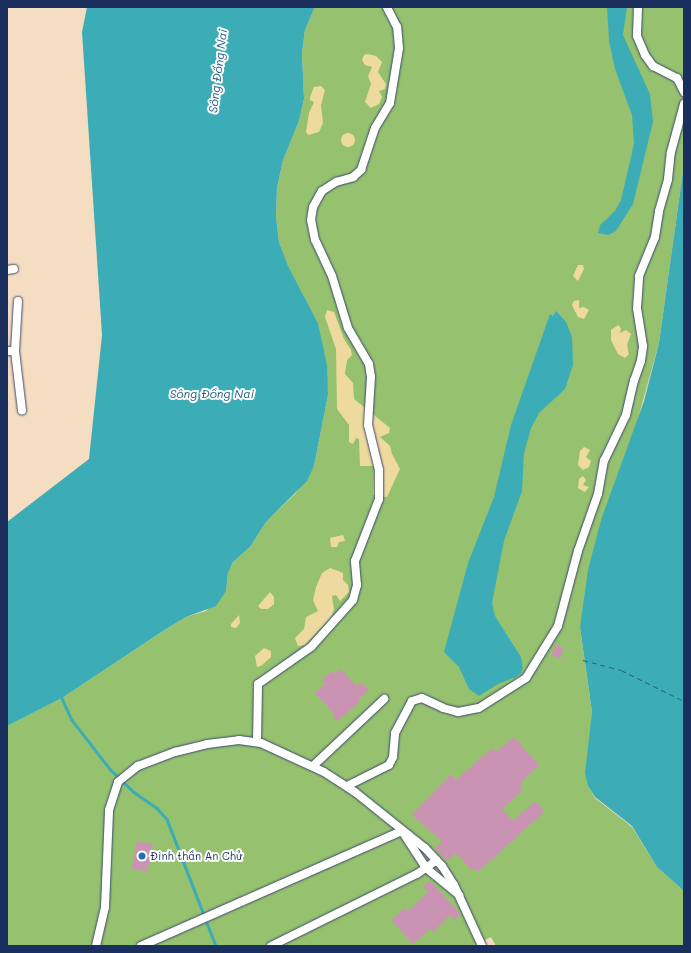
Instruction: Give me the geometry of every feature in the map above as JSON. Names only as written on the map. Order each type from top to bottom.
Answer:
[{"type":"street","points":[[257,742],[258,684],[311,647],[353,600],[357,585],[355,561],[379,499],[379,470],[368,425],[371,377],[369,364],[348,328],[332,276],[315,240],[311,220],[313,207],[322,192],[336,182],[353,177],[361,170],[375,128],[390,103],[399,48],[397,27],[388,7]]},
{"type":"street","points":[[638,7],[637,36],[645,56],[653,66],[677,78],[684,92]]},
{"type":"street","points":[[347,786],[389,765],[398,726],[414,700],[426,699],[443,708],[458,712],[479,708],[526,678],[558,626],[578,551],[598,494],[605,457],[626,415],[641,361],[643,346],[638,308],[639,276],[655,237],[659,211],[668,179],[671,152],[684,104]]},
{"type":"street","points":[[18,301],[11,351],[22,411]]},
{"type":"street","points":[[313,766],[384,699]]},
{"type":"street","points":[[96,946],[105,907],[108,818],[118,782],[125,775],[146,763],[191,747],[232,740],[257,742],[313,766],[347,786],[402,831],[437,860],[459,896],[482,946]]},
{"type":"street","points":[[402,831],[426,868],[459,896]]},
{"type":"street","points":[[141,946],[402,831]]},
{"type":"street","points":[[271,946],[426,868],[437,860]]},
{"type":"green space","points":[[315,7],[684,7],[684,164],[659,343],[580,627],[592,712],[588,786],[595,798],[632,827],[657,867],[684,891],[684,946],[496,946],[491,937],[473,946],[7,946],[7,726],[62,698],[186,617],[206,611],[226,591],[228,573],[233,562],[250,547],[266,522],[296,493],[314,466],[328,395],[318,323],[288,267],[279,242],[276,216],[277,188],[283,160],[299,121],[304,99],[302,53],[305,30]]},
{"type":"sand","points":[[368,54],[376,56],[382,62],[378,72],[386,84],[385,89],[379,91],[382,97],[379,104],[371,108],[365,102],[371,84],[368,76],[372,67],[365,65],[362,60],[364,55]]},
{"type":"sand","points":[[321,86],[325,90],[321,105],[323,123],[319,132],[308,135],[306,132],[309,113],[314,102],[310,100],[310,97],[314,87]]},
{"type":"sand","points":[[348,133],[353,135],[355,140],[353,145],[348,147],[343,145],[341,140],[343,135]]},
{"type":"sand","points":[[578,265],[583,265],[584,269],[578,281],[573,276]]},
{"type":"sand","points":[[579,300],[579,308],[584,307],[589,310],[584,319],[578,317],[572,305],[574,301]]},
{"type":"sand","points":[[327,310],[334,312],[344,339],[351,350],[352,355],[347,360],[345,374],[353,383],[354,399],[390,428],[389,433],[380,437],[390,446],[392,454],[400,469],[387,497],[373,495],[374,466],[360,466],[359,439],[356,438],[353,444],[349,442],[349,425],[337,409],[336,349],[325,317]]},
{"type":"sand","points":[[618,325],[621,328],[620,333],[626,330],[631,334],[627,345],[629,354],[625,358],[618,354],[611,340],[611,330]]},
{"type":"sand","points":[[584,447],[590,450],[586,457],[591,461],[589,467],[583,470],[578,465],[580,451]]},
{"type":"sand","points":[[583,476],[586,480],[583,485],[589,487],[585,492],[578,488],[579,479]]},
{"type":"sand","points":[[343,535],[345,541],[339,542],[337,547],[331,547],[330,538]]},
{"type":"sand","points":[[330,568],[343,573],[343,580],[348,585],[349,592],[340,601],[336,595],[332,596],[334,610],[331,617],[305,645],[298,646],[295,638],[304,629],[306,617],[318,611],[313,600],[316,587],[322,573]]},
{"type":"sand","points":[[270,592],[274,597],[274,604],[268,609],[261,609],[258,606]]},
{"type":"sand","points":[[239,615],[240,623],[236,628],[231,627],[231,624]]},
{"type":"sand","points":[[264,648],[271,651],[271,657],[261,666],[257,667],[255,656]]},
{"type":"water","name":"Sông Đồng Nai","points":[[87,7],[315,7],[305,30],[302,53],[304,99],[299,121],[283,160],[277,188],[276,216],[279,242],[288,266],[318,323],[327,365],[328,395],[314,466],[307,481],[266,522],[250,547],[233,562],[228,573],[226,591],[216,606],[186,617],[62,698],[7,726],[7,522],[89,459],[102,335],[82,32]]},
{"type":"water","points":[[607,7],[627,7],[623,35],[650,94],[653,122],[633,204],[616,231],[608,235],[598,233],[600,225],[615,211],[621,200],[634,144],[632,115],[615,69],[609,41]]},
{"type":"water","points":[[684,164],[684,891],[657,867],[632,826],[595,797],[588,786],[585,773],[592,712],[580,627],[588,570],[601,520],[644,401],[659,343]]},
{"type":"water","points":[[556,311],[566,322],[572,337],[573,365],[565,389],[539,413],[531,428],[524,453],[522,491],[504,541],[492,603],[495,616],[521,657],[523,667],[521,673],[516,677],[498,684],[479,696],[469,689],[459,667],[444,652],[468,563],[494,497],[511,425],[550,314],[553,316]]},
{"type":"building","points":[[555,645],[564,648],[560,658],[552,655]]},
{"type":"building","points":[[341,669],[357,686],[361,682],[369,690],[358,700],[360,702],[337,721],[332,715],[334,713],[315,693],[325,684],[322,680],[332,671],[335,674]]},
{"type":"building","points":[[514,737],[539,765],[522,781],[520,785],[523,788],[520,793],[502,809],[513,821],[535,801],[545,811],[478,872],[475,868],[472,871],[456,853],[447,861],[435,848],[442,841],[412,815],[451,774],[456,780],[492,748],[496,752]]},
{"type":"building","name":"Đình thần An Chử","points":[[137,841],[153,844],[147,872],[132,868]]},
{"type":"building","points":[[430,881],[461,914],[454,920],[450,915],[433,932],[430,929],[413,944],[391,920],[405,908],[408,911],[428,892],[423,887]]},
{"type":"waterway","points":[[62,698],[72,720],[110,769],[134,792],[157,808],[167,819],[216,946]]},
{"type":"ferry route","points":[[583,660],[621,670],[684,701]]},
{"type":"place","name":"Đình thần An Chử","points":[[142,856]]}]
